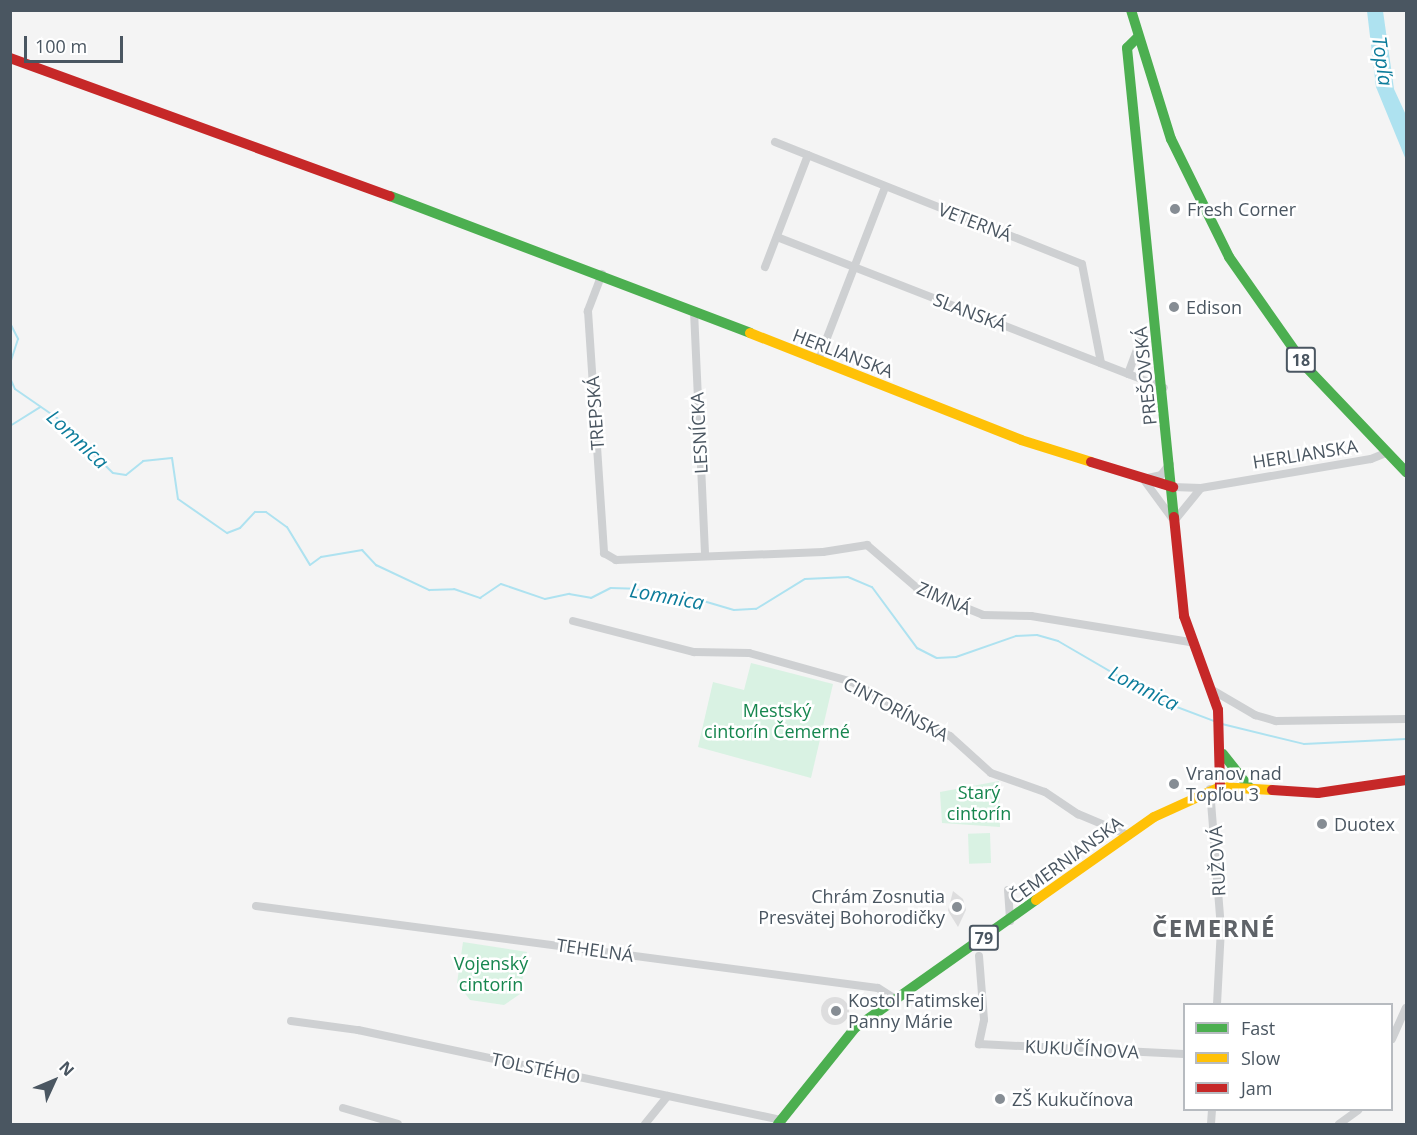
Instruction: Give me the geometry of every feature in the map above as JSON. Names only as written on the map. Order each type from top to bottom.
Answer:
[{"type":"main road","name":"18","points":[[1131,10],[1137,38],[1175,147],[1229,257],[1306,368],[1386,453]]},
{"type":"main road","name":"PREŠOVSKÁ","points":[[1137,38],[1127,48],[1164,388],[1175,523],[1190,642],[1214,691],[1222,734],[1223,754],[1215,788]]},
{"type":"main road","name":"HERLIANSKA","points":[[10,58],[529,246],[1021,440],[1173,487]]},
{"type":"main road","name":"HERLIANSKA","points":[[1386,453],[1407,472]]},
{"type":"main road","points":[[1223,754],[1248,787]]},
{"type":"main road","name":"ČEMERNIANSKA","points":[[779,1122],[844,1038],[894,998],[1010,921],[1128,835],[1215,788],[1248,787],[1318,793],[1407,780]]},
{"type":"street","name":"VETERNÁ","points":[[775,142],[1082,264],[1101,363]]},
{"type":"street","points":[[765,267],[808,155]]},
{"type":"street","points":[[818,361],[852,266],[885,187]]},
{"type":"street","name":"SLANSKÁ","points":[[777,237],[1164,388]]},
{"type":"street","name":"TREPSKÁ","points":[[602,274],[588,311],[604,554]]},
{"type":"street","name":"LESNÍCKA","points":[[694,311],[705,554]]},
{"type":"street","points":[[1128,374],[1142,336]]},
{"type":"street","name":"HERLIANSKA","points":[[1173,487],[1201,488],[1371,459],[1386,453]]},
{"type":"street","points":[[1143,477],[1161,474],[1171,463]]},
{"type":"street","points":[[1143,477],[1158,493],[1175,523],[1201,488]]},
{"type":"street","name":"ZIMNÁ","points":[[604,554],[616,560],[705,554],[823,552],[867,545],[917,588],[982,615],[1031,616],[1190,642]]},
{"type":"street","name":"CINTORÍNSKA","points":[[573,621],[694,652],[749,653],[852,682],[950,736],[991,773],[1045,792],[1078,814],[1128,835]]},
{"type":"street","points":[[1214,691],[1255,715],[1276,721],[1407,719]]},
{"type":"street","name":"RUŽOVÁ","points":[[1215,788],[1221,928],[1217,1003]]},
{"type":"street","points":[[1008,890],[1010,921]]},
{"type":"street","name":"TEHELNÁ","points":[[256,906],[878,988],[894,998]]},
{"type":"street","name":"KUKUČÍNOVA","points":[[979,956],[984,1020],[979,1044],[1183,1054]]},
{"type":"street","points":[[1393,1038],[1407,1008]]},
{"type":"street","name":"TOLSTÉHO","points":[[291,1021],[668,1096],[779,1122]]},
{"type":"street","points":[[645,1125],[668,1096]]},
{"type":"street","points":[[343,1108],[398,1125]]},
{"type":"street","points":[[1339,1125],[1357,1111]]},
{"type":"green space","name":"Mestský cintorín Čemerné","points":[[751,663],[833,684],[811,778],[698,747],[713,682],[744,690]]},
{"type":"green space","name":"Starý cintorín","points":[[999,781],[1000,827],[942,823],[940,792]]},
{"type":"green space","points":[[990,833],[991,863],[969,864],[968,834]]},
{"type":"green space","name":"Vojenský cintorín","points":[[463,942],[527,952],[520,994],[504,1005],[470,1000],[457,983]]},
{"type":"water","name":"Topľa","points":[[1367,11],[1383,11],[1394,89],[1406,115],[1406,160],[1376,87]]},
{"type":"building","name":"Chrám Zosnutia Presvätej Bohorodičky","points":[[953,891],[963,899],[966,910],[958,927],[948,911]]},
{"type":"building","name":"Kostol Fatimskej Panny Márie","points":[[835,997],[845,1001],[849,1011],[845,1021],[835,1025],[825,1021],[821,1011],[825,1001]]},
{"type":"waterway","name":"Lomnica","points":[[10,323],[18,339],[10,364]]},
{"type":"waterway","name":"Lomnica","points":[[10,378],[15,389],[57,418],[113,473],[126,475],[143,461],[172,458],[178,499],[227,533],[240,528],[255,512],[266,512],[287,527],[310,565],[321,557],[362,550],[376,565],[429,590],[454,589],[480,598],[501,584],[545,599],[569,594],[591,598],[611,588],[636,589],[657,598],[683,595],[734,610],[756,609],[805,579],[848,577],[872,587],[917,648],[937,658],[956,657],[1016,636],[1037,635],[1058,641],[1161,701],[1214,721]]},
{"type":"waterway","points":[[10,426],[41,407]]},
{"type":"waterway","name":"Lomnica","points":[[1222,724],[1304,744],[1406,739]]},
{"type":"traffic: fast","points":[[1131,10],[1171,139],[1229,257],[1307,368],[1406,472]]},
{"type":"traffic: fast","points":[[1137,38],[1127,48],[1174,517]]},
{"type":"traffic: fast","points":[[390,196],[750,333]]},
{"type":"traffic: fast","points":[[1223,754],[1249,787]]},
{"type":"traffic: fast","points":[[778,1124],[855,1028],[1036,900]]},
{"type":"traffic: slow","points":[[750,333],[1021,440],[1091,462]]},
{"type":"traffic: slow","points":[[1036,900],[1154,817],[1220,787],[1272,790]]},
{"type":"traffic: jam","points":[[10,58],[390,196]]},
{"type":"traffic: jam","points":[[1091,462],[1173,487]]},
{"type":"traffic: jam","points":[[1174,517],[1184,616],[1218,710],[1220,787]]},
{"type":"traffic: jam","points":[[1272,790],[1318,793],[1406,780]]},
{"type":"place","name":"Fresh Corner","points":[[1175,209]]},
{"type":"place","name":"Edison","points":[[1174,307]]},
{"type":"place","name":"Vranov nad Topľou 3","points":[[1174,784]]},
{"type":"place","name":"Duotex","points":[[1322,824]]},
{"type":"place","name":"Chrám Zosnutia Presvätej Bohorodičky","points":[[957,907]]},
{"type":"place","name":"Kostol Fatimskej Panny Márie","points":[[836,1011]]},
{"type":"place","name":"ZŠ Kukučínova","points":[[1000,1099]]},
{"type":"district","name":"ČEMERNÉ","points":[[1214,928]]}]
